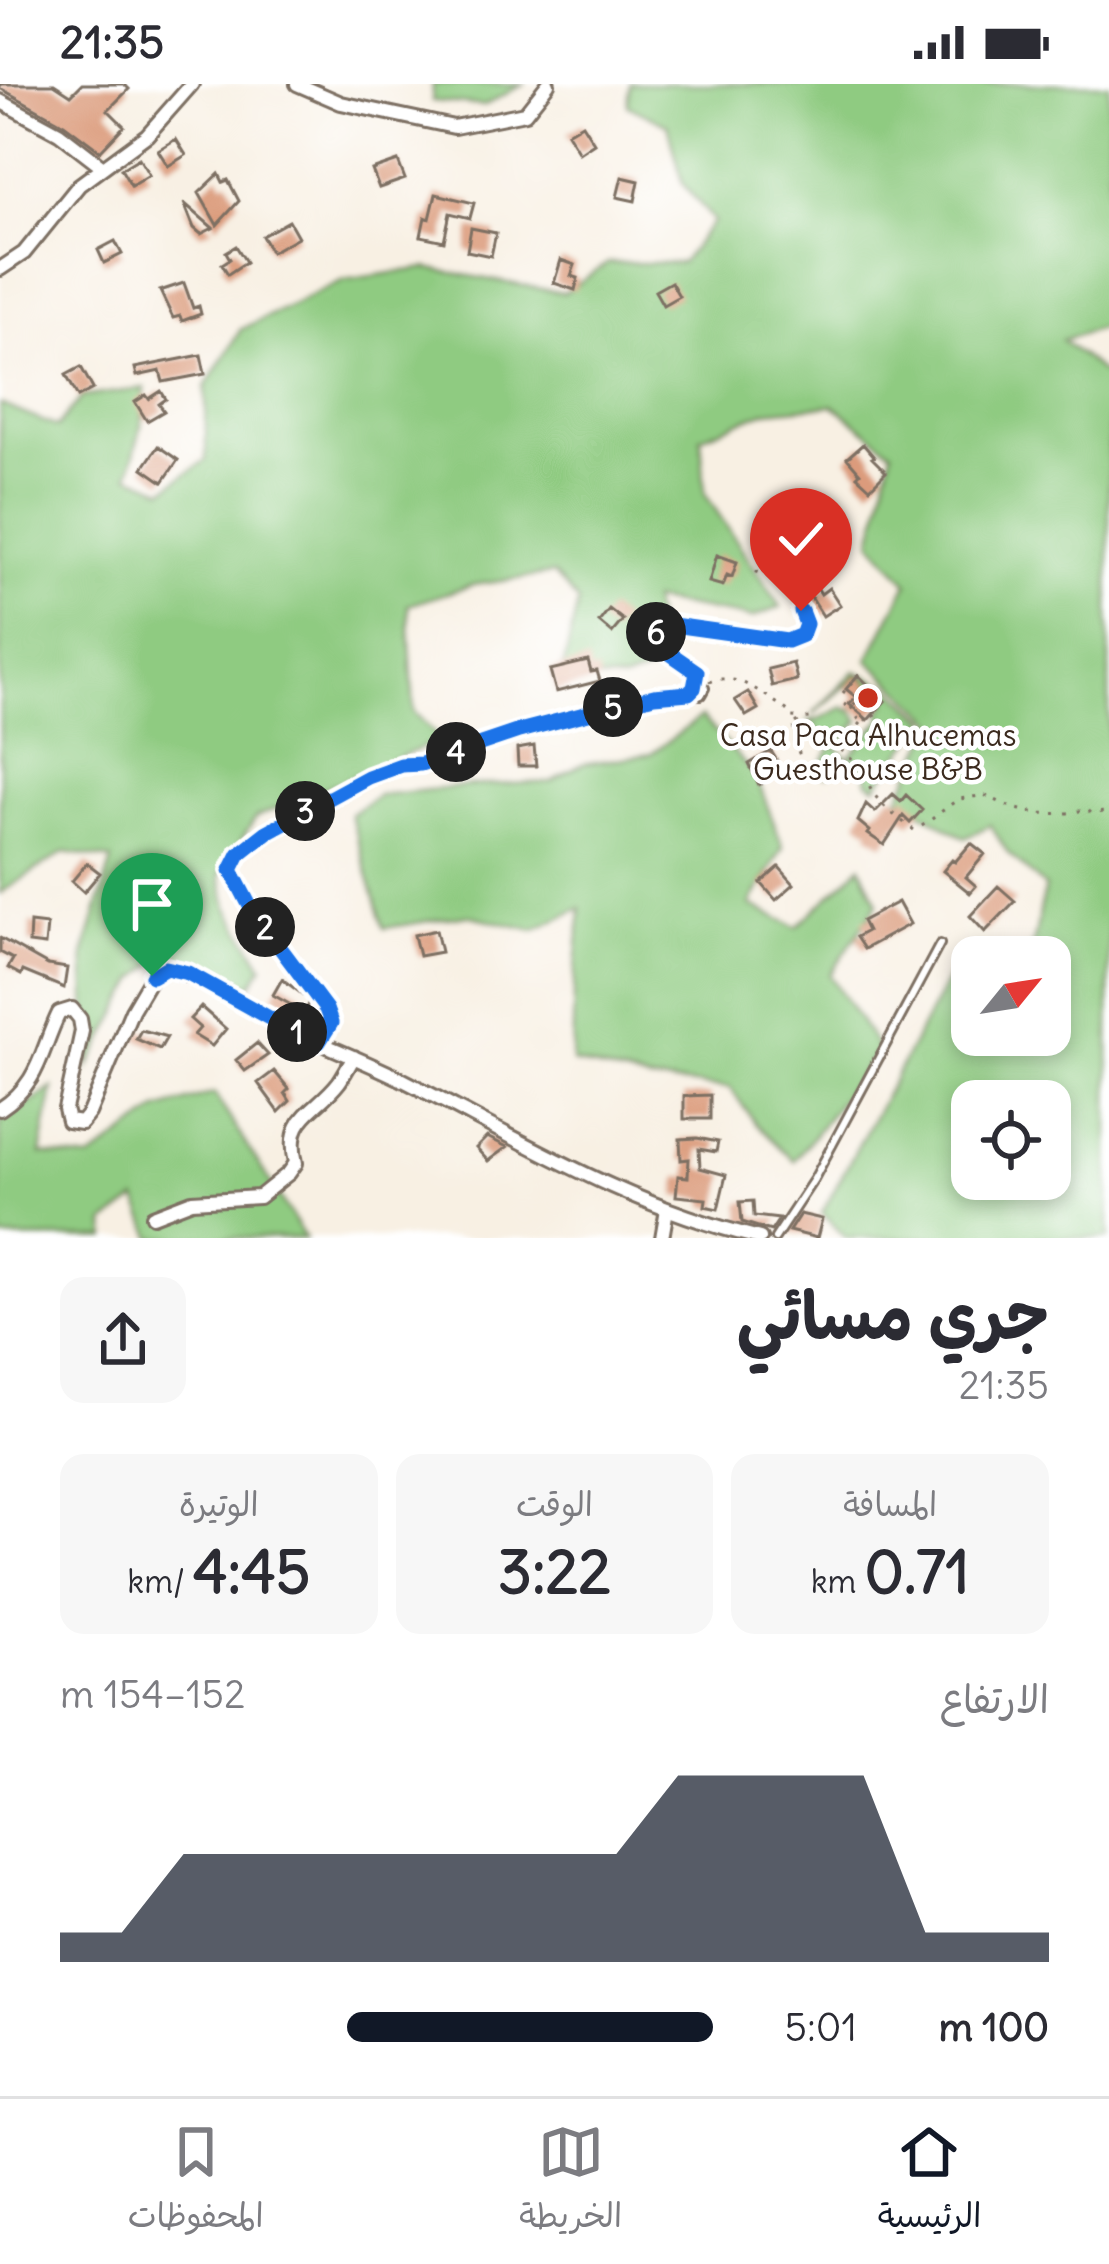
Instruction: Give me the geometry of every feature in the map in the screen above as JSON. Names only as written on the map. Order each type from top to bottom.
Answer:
[{"type":"street","points":[[0,269],[24,253],[79,185],[147,135],[191,84]]},
{"type":"street","points":[[297,84],[341,103],[454,127],[525,113],[548,84]]},
{"type":"street","points":[[0,101],[59,133],[103,167]]},
{"type":"street","points":[[0,1108],[32,1081],[58,1012],[72,1009],[82,1031],[65,1113],[68,1120],[81,1123],[132,1010],[152,976],[166,968],[188,973],[280,1024],[404,1080],[573,1170],[667,1209],[760,1238]]},
{"type":"street","points":[[154,1216],[192,1201],[259,1197],[296,1163],[292,1137],[299,1120],[338,1083],[354,1057]]},
{"type":"street","points":[[662,1238],[667,1209]]},
{"type":"lane","points":[[319,1042],[331,1023],[326,1009],[252,910],[231,870],[239,854],[267,832],[384,771],[654,696],[701,695],[705,688]]},
{"type":"lane","points":[[775,1238],[814,1179],[940,944]]},
{"type":"path","points":[[689,693],[697,672],[658,645],[654,635],[662,626],[787,641],[802,635],[806,624],[793,593],[774,577],[751,570]]},
{"type":"path","points":[[705,688],[720,677],[747,686],[794,715],[798,754],[825,778],[836,777]]},
{"type":"path","points":[[843,693],[851,682]]},
{"type":"path","points":[[851,707],[856,700]]},
{"type":"path","points":[[844,704],[862,723]]},
{"type":"path","points":[[880,708],[838,748],[866,772],[867,784],[885,808],[914,830],[961,799],[983,795],[1026,810],[1109,812]]},
{"type":"path","points":[[792,728],[798,720],[810,718]]},
{"type":"green space","points":[[433,84],[523,84],[484,106],[432,101]]},
{"type":"green space","points":[[630,84],[1109,84],[1109,325],[1062,340],[1102,373],[1109,371],[1109,1238],[846,1238],[822,1213],[951,973],[951,1056],[1071,1056],[1071,936],[1035,936],[1045,887],[1008,853],[990,825],[965,838],[899,798],[936,722],[868,660],[908,583],[872,541],[892,451],[833,405],[766,411],[701,437],[705,494],[781,607],[752,618],[651,600],[666,666],[623,681],[561,678],[578,602],[553,574],[473,585],[408,605],[414,712],[441,740],[256,817],[220,875],[228,907],[263,966],[251,985],[166,954],[137,979],[89,1067],[84,955],[112,860],[65,852],[0,893],[0,404],[57,427],[82,397],[145,388],[129,475],[164,489],[206,460],[206,387],[241,329],[344,280],[426,268],[564,293],[608,263],[681,263],[714,221],[683,184],[668,125],[628,105]]},
{"type":"green space","points":[[855,671],[887,685],[928,720],[876,786],[850,757],[883,717],[880,712],[888,702],[859,674],[813,714]]},
{"type":"green space","points":[[844,707],[860,721],[836,747],[847,757],[827,776],[817,771],[833,745],[809,720]]},
{"type":"green space","points":[[701,717],[756,776],[783,847],[750,905],[797,927],[861,866],[878,903],[830,975],[879,1050],[794,1161],[756,1124],[730,1088],[648,1081],[572,1062],[581,908],[534,930],[467,915],[384,928],[350,815],[378,795],[551,782],[582,764],[651,754]]},
{"type":"green space","points":[[53,1088],[41,1154],[90,1160],[158,1110],[214,1093],[305,1238],[153,1238],[137,1200],[106,1223],[107,1238],[0,1238],[0,1123]]},
{"type":"building","points":[[0,84],[54,84],[71,95],[82,84],[124,84],[129,89],[108,110],[124,126],[100,151]]},
{"type":"building","points":[[582,124],[594,143],[579,153],[567,133]]},
{"type":"building","points":[[176,139],[186,155],[168,166],[158,150]]},
{"type":"building","points":[[139,158],[149,175],[131,186],[121,169]]},
{"type":"building","points":[[398,161],[405,179],[379,188],[372,170]]},
{"type":"building","points":[[219,174],[223,182],[228,180],[239,201],[217,225],[199,193]]},
{"type":"building","points":[[622,177],[639,181],[635,201],[617,197]]},
{"type":"building","points":[[436,194],[474,203],[470,218],[450,213],[444,241],[421,236]]},
{"type":"building","points":[[184,203],[213,228],[201,234],[194,228]]},
{"type":"building","points":[[289,221],[298,237],[271,252],[262,236]]},
{"type":"building","points":[[471,228],[496,233],[491,256],[467,251]]},
{"type":"building","points":[[115,241],[122,254],[104,263],[98,250]]},
{"type":"building","points":[[236,246],[246,262],[228,274],[222,264],[230,259],[226,252]]},
{"type":"building","points":[[561,260],[575,265],[571,276],[578,278],[575,290],[554,283]]},
{"type":"building","points":[[671,282],[679,296],[663,305],[655,291]]},
{"type":"building","points":[[184,283],[193,308],[199,306],[201,314],[182,321],[180,316],[173,318],[160,291]]},
{"type":"building","points":[[201,355],[205,374],[163,382],[160,371],[137,376],[135,368]]},
{"type":"building","points":[[81,367],[93,389],[78,397],[66,375]]},
{"type":"building","points":[[161,391],[166,399],[159,404],[164,411],[147,421],[135,402]]},
{"type":"building","points":[[863,444],[886,472],[870,488],[847,458]]},
{"type":"building","points":[[158,446],[178,460],[163,482],[143,468]]},
{"type":"building","points":[[797,498],[818,506],[809,531],[788,523]]},
{"type":"building","points":[[717,555],[737,562],[723,586],[709,582]]},
{"type":"building","points":[[829,588],[840,605],[823,616],[809,594]]},
{"type":"building","points":[[609,609],[623,620],[612,633],[599,622]]},
{"type":"building","points":[[588,661],[600,681],[556,692],[550,670]]},
{"type":"building","points":[[793,663],[797,680],[772,686],[768,669]]},
{"type":"building","name":"Casa Paca Alhucemas Guesthouse B&B","points":[[858,675],[885,701],[868,720],[849,704],[856,697],[846,689]]},
{"type":"building","points":[[748,692],[758,709],[746,716],[735,700]]},
{"type":"building","points":[[534,746],[536,766],[518,766],[517,749]]},
{"type":"building","points":[[771,751],[779,764],[772,768],[776,775],[759,785],[749,764]]},
{"type":"building","points":[[893,794],[901,801],[906,795],[922,810],[910,823],[903,816],[884,845],[858,821],[866,804],[875,812]]},
{"type":"building","points":[[971,843],[985,854],[966,877],[976,886],[970,893],[943,871]]},
{"type":"building","points":[[87,863],[100,873],[84,892],[72,881]]},
{"type":"building","points":[[779,867],[794,884],[776,900],[761,883]]},
{"type":"building","points":[[998,886],[1015,901],[985,932],[970,916]]},
{"type":"building","points":[[898,902],[910,924],[864,949],[856,937],[867,931],[862,921]]},
{"type":"building","points":[[30,923],[47,925],[45,945],[29,943]]},
{"type":"building","points":[[436,930],[441,952],[419,956],[414,935]]},
{"type":"building","points":[[0,938],[48,965],[67,968],[64,988],[8,968],[13,959],[0,952]]},
{"type":"building","points":[[282,979],[310,1000],[304,1012],[273,995]]},
{"type":"building","points":[[201,1007],[226,1029],[212,1046],[194,1035],[200,1028],[190,1019]]},
{"type":"building","points":[[141,1030],[167,1037],[160,1049],[136,1039]]},
{"type":"building","points":[[257,1043],[268,1055],[245,1071],[236,1060]]},
{"type":"building","points":[[274,1071],[289,1089],[285,1093],[290,1101],[279,1112],[258,1083]]},
{"type":"building","points":[[710,1095],[710,1119],[684,1119],[684,1096]]},
{"type":"building","points":[[487,1137],[507,1147],[488,1161],[476,1148]]},
{"type":"building","points":[[680,1139],[718,1142],[716,1152],[699,1149],[700,1168],[726,1175],[718,1209],[705,1206],[706,1199],[676,1196],[678,1176],[688,1177],[689,1159],[681,1160]]},
{"type":"building","points":[[753,1201],[754,1216],[779,1219],[771,1231],[742,1222],[740,1202]]},
{"type":"building","points":[[800,1214],[822,1219],[817,1238],[789,1231]]},
{"type":"place","name":"Casa Paca Alhucemas Guesthouse B&B","points":[[868,698]]},
{"type":"route","points":[[152,976],[166,968],[188,973],[319,1042],[331,1023],[326,1009],[252,910],[231,870],[239,854],[267,832],[342,790],[401,765],[421,764],[519,731],[654,696],[689,693],[697,672],[658,645],[654,635],[662,626],[787,641],[802,635],[806,624],[801,611]]}]
